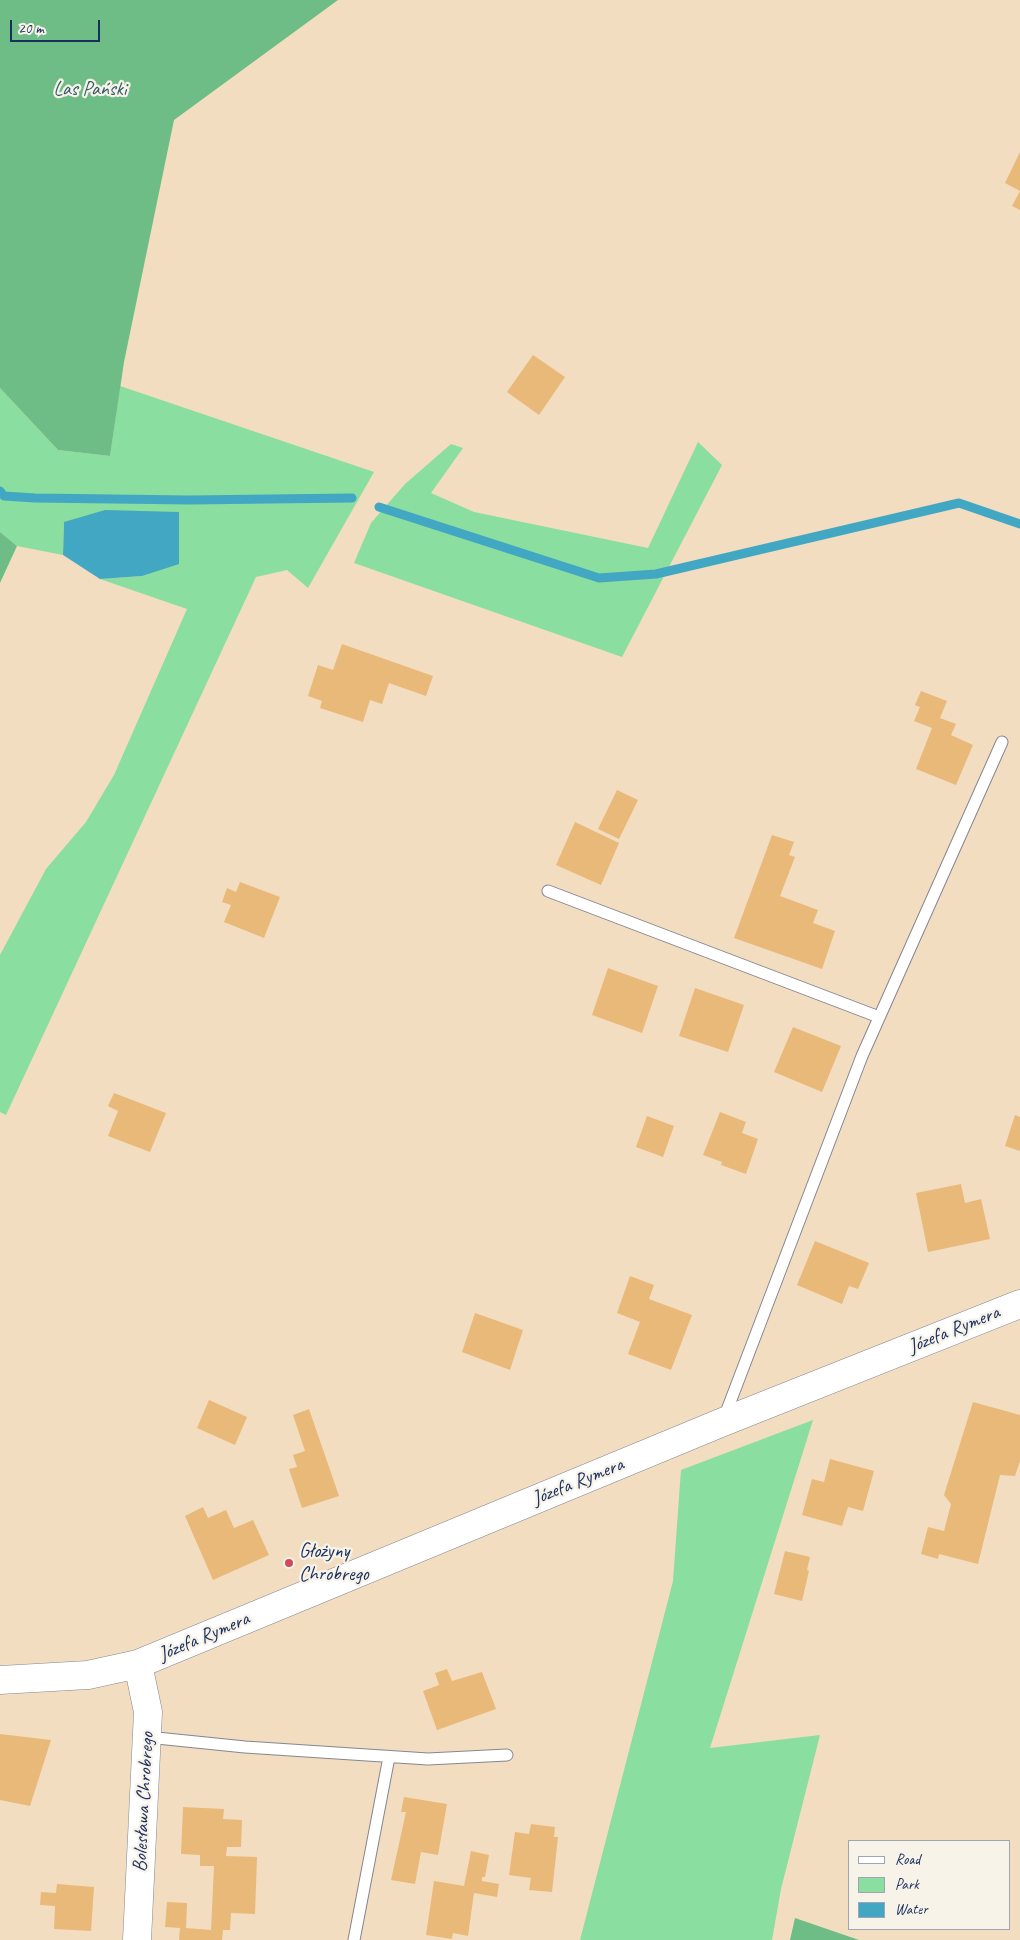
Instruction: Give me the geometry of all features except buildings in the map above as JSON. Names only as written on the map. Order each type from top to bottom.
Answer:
[{"type":"street","name":"Józefa Rymera","points":[[0,1680],[88,1675],[138,1664],[723,1422],[1020,1304]]},
{"type":"street","name":"Bolesława Chrobrego","points":[[137,1940],[148,1712],[138,1664]]},
{"type":"lane","points":[[723,1422],[862,1056],[1002,742]]},
{"type":"lane","points":[[548,891],[879,1017]]},
{"type":"lane","points":[[147,1737],[244,1747],[428,1759],[507,1755]]},
{"type":"lane","points":[[354,1940],[389,1757]]},
{"type":"green space","name":"Las Pański","points":[[0,0],[338,0],[174,120],[124,362],[110,456],[58,450],[0,388]]},
{"type":"green space","points":[[120,386],[374,472],[308,588],[287,570],[256,577],[6,1115],[0,1112],[0,955],[46,869],[86,822],[114,775],[187,609],[100,579],[142,576],[64,522],[63,555],[17,546],[0,532],[0,388],[58,450],[110,456]]},
{"type":"green space","points":[[698,442],[722,465],[622,657],[354,563],[371,523],[405,484],[451,444],[463,448],[431,493],[474,512],[648,548]]},
{"type":"green space","points":[[0,532],[17,546],[0,583]]},
{"type":"green space","points":[[813,1420],[710,1748],[820,1735],[781,1889],[772,1940],[580,1940],[673,1581],[681,1470]]},
{"type":"green space","points":[[795,1918],[859,1940],[790,1940]]},
{"type":"water","points":[[105,510],[179,512],[179,564],[142,576],[100,579],[63,555],[64,522]]},
{"type":"waterway","points":[[0,491],[4,496],[35,498],[190,500],[352,498]]},
{"type":"waterway","points":[[379,507],[599,578],[656,574],[959,503],[1020,524]]},
{"type":"place","name":"Głożyny Chrobrego","points":[[289,1563]]}]
